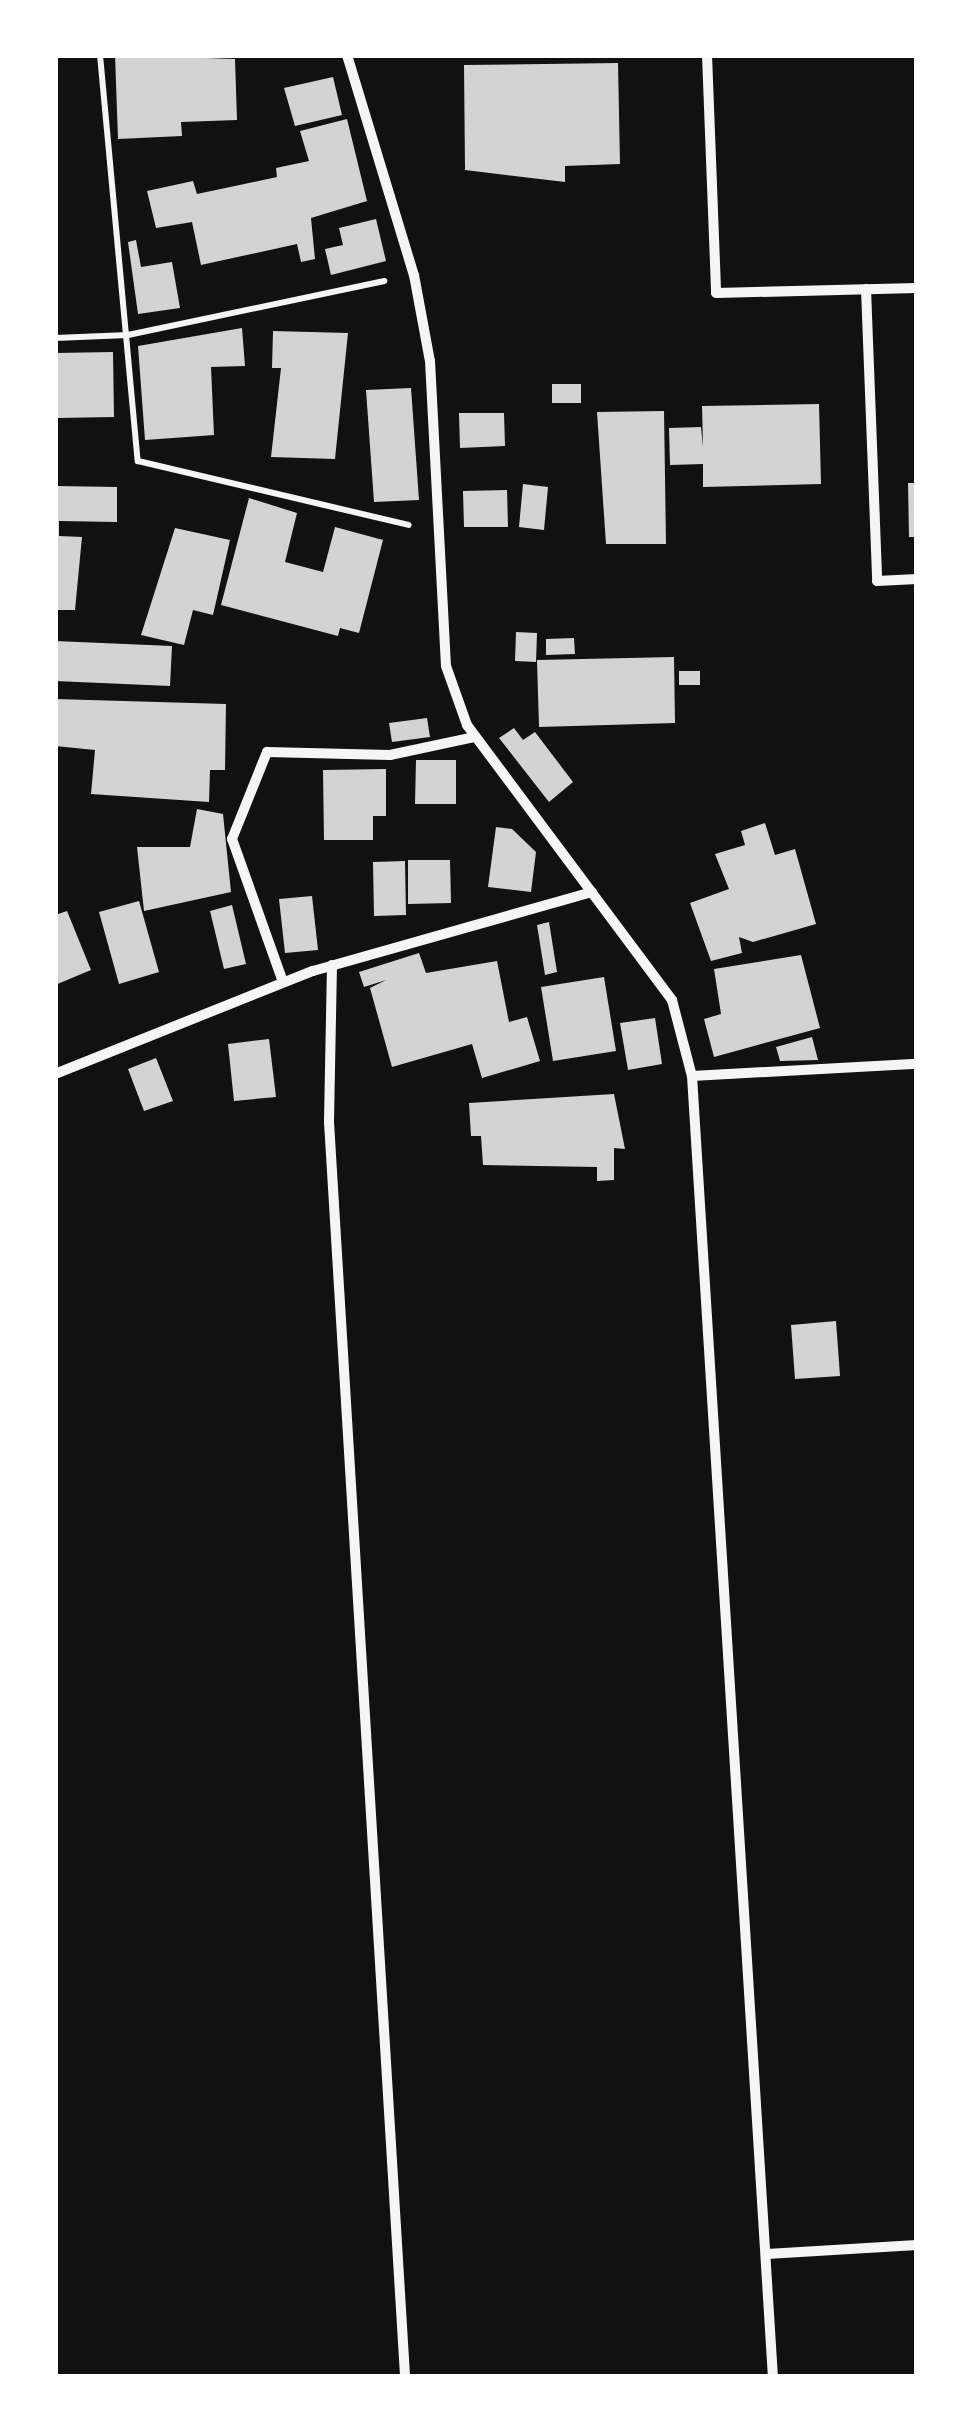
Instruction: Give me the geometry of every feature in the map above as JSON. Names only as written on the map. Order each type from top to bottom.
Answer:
[{"type":"street","points":[[347,55],[414,275],[430,362],[446,666],[475,736],[672,1000],[692,1076],[773,2377]]},
{"type":"street","points":[[706,55],[716,293],[917,288]]},
{"type":"street","points":[[866,289],[877,581],[917,579]]},
{"type":"street","points":[[284,982],[232,839],[268,752],[390,756],[475,736]]},
{"type":"street","points":[[55,1074],[332,965],[592,892]]},
{"type":"street","points":[[332,965],[328,1122],[405,2377]]},
{"type":"street","points":[[692,1076],[917,1064]]},
{"type":"street","points":[[767,2254],[917,2245]]},
{"type":"path","points":[[100,55],[138,461],[439,532]]},
{"type":"path","points":[[55,338],[128,335],[414,275]]},
{"type":"building","points":[[115,55],[235,59],[237,120],[181,122],[182,136],[118,139]]},
{"type":"building","points":[[618,63],[620,164],[565,166],[565,182],[465,170],[464,65]]},
{"type":"building","points":[[333,77],[342,115],[295,126],[284,88]]},
{"type":"building","points":[[347,119],[367,201],[311,218],[315,259],[301,262],[297,244],[201,265],[192,222],[156,228],[147,191],[193,181],[197,194],[277,177],[276,168],[309,161],[300,131]]},
{"type":"building","points":[[376,219],[386,261],[331,275],[325,249],[343,245],[339,228]]},
{"type":"building","points":[[136,240],[141,267],[172,262],[180,308],[138,314],[128,242]]},
{"type":"building","points":[[242,328],[245,366],[211,367],[214,435],[145,440],[138,346]]},
{"type":"building","points":[[273,331],[348,333],[335,459],[271,457],[281,368],[272,368]]},
{"type":"building","points":[[113,352],[114,417],[57,418],[55,353]]},
{"type":"building","points":[[552,384],[581,384],[581,403],[552,403]]},
{"type":"building","points":[[411,388],[419,500],[374,502],[366,390]]},
{"type":"building","points":[[819,404],[821,484],[703,487],[703,464],[670,465],[669,428],[701,427],[703,447],[702,406]]},
{"type":"building","points":[[664,411],[666,544],[606,544],[597,412]]},
{"type":"building","points":[[459,413],[504,413],[505,446],[460,448]]},
{"type":"building","points":[[908,483],[917,483],[917,537],[909,537]]},
{"type":"building","points":[[523,484],[548,487],[544,530],[519,527]]},
{"type":"building","points":[[55,486],[117,487],[117,522],[59,521],[59,536],[82,537],[75,610],[55,610]]},
{"type":"building","points":[[507,490],[508,527],[464,527],[463,491]]},
{"type":"building","points":[[249,498],[297,513],[285,562],[323,572],[335,527],[383,540],[359,633],[340,628],[338,636],[221,605]]},
{"type":"building","points":[[175,528],[230,540],[213,615],[193,610],[184,645],[141,635]]},
{"type":"building","points":[[516,632],[537,633],[536,662],[515,661]]},
{"type":"building","points":[[574,638],[575,654],[546,655],[546,639]]},
{"type":"building","points":[[55,641],[172,646],[170,686],[55,681]]},
{"type":"building","points":[[674,657],[675,723],[539,727],[537,660]]},
{"type":"building","points":[[679,671],[700,671],[700,685],[679,685]]},
{"type":"building","points":[[55,699],[226,704],[225,770],[210,770],[209,802],[91,794],[95,750],[55,746]]},
{"type":"building","points":[[427,718],[430,737],[392,742],[389,723]]},
{"type":"building","points":[[514,728],[523,740],[535,732],[573,782],[549,802],[499,738]]},
{"type":"building","points":[[416,760],[456,760],[456,804],[415,804]]},
{"type":"building","points":[[386,769],[386,816],[373,816],[373,840],[324,840],[323,770]]},
{"type":"building","points":[[197,809],[223,814],[231,892],[144,911],[137,847],[190,847]]},
{"type":"building","points":[[765,823],[775,855],[795,849],[816,924],[753,942],[739,937],[742,953],[711,961],[690,903],[729,889],[715,854],[745,845],[741,831]]},
{"type":"building","points":[[496,827],[512,829],[536,852],[531,892],[488,887]]},
{"type":"building","points":[[408,860],[450,860],[451,903],[408,904]]},
{"type":"building","points":[[405,861],[406,915],[374,916],[373,862]]},
{"type":"building","points":[[312,896],[318,950],[285,953],[279,899]]},
{"type":"building","points":[[139,901],[159,972],[119,984],[99,912]]},
{"type":"building","points":[[232,905],[246,964],[224,969],[210,911]]},
{"type":"building","points":[[67,911],[91,970],[55,985],[55,915]]},
{"type":"building","points":[[549,922],[557,972],[545,975],[537,925]]},
{"type":"building","points":[[419,953],[426,973],[497,961],[509,1022],[527,1017],[540,1061],[482,1078],[472,1044],[392,1067],[370,988],[386,980],[364,987],[359,972]]},
{"type":"building","points":[[801,955],[820,1028],[714,1057],[704,1019],[721,1014],[714,969]]},
{"type":"building","points":[[604,977],[616,1051],[553,1061],[541,987]]},
{"type":"building","points":[[655,1018],[662,1064],[628,1070],[620,1023]]},
{"type":"building","points":[[812,1037],[818,1060],[780,1061],[776,1047]]},
{"type":"building","points":[[269,1039],[276,1097],[234,1101],[228,1044]]},
{"type":"building","points":[[156,1058],[173,1101],[144,1111],[128,1069]]},
{"type":"building","points":[[614,1094],[625,1149],[614,1148],[614,1180],[597,1181],[597,1167],[483,1165],[481,1136],[471,1136],[469,1103]]},
{"type":"building","points":[[836,1321],[840,1376],[795,1379],[791,1325]]}]
